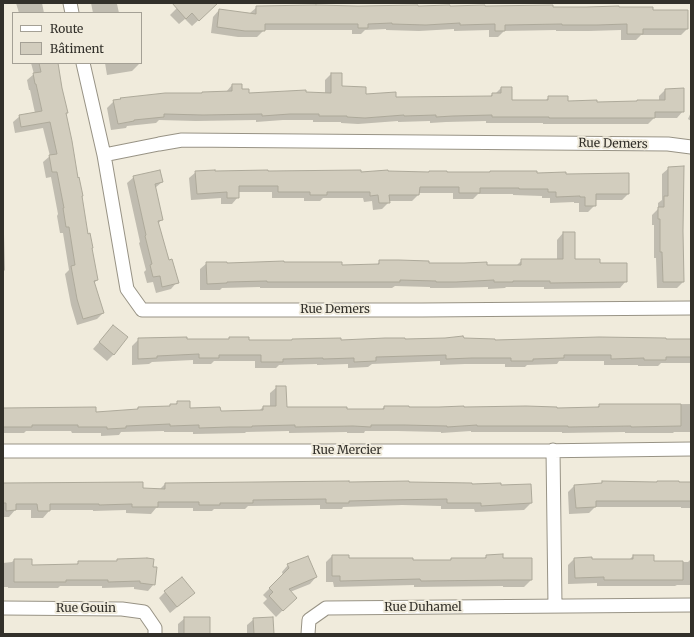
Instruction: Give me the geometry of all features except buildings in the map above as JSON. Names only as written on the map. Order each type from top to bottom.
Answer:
[{"type":"street","name":"Rue Demers","points":[[83,64],[104,155],[127,289],[142,310],[691,308]]},
{"type":"street","name":"Rue Demers","points":[[104,155],[182,140],[668,144],[691,147]]},
{"type":"street","name":"Rue Mercier","points":[[3,451],[691,449]]},
{"type":"street","points":[[553,450],[555,606]]},
{"type":"street","name":"Rue Duhamel","points":[[308,634],[309,620],[326,608],[691,605]]},
{"type":"street","name":"Rue Gouin","points":[[3,608],[122,609],[144,612],[155,628],[155,634]]}]
